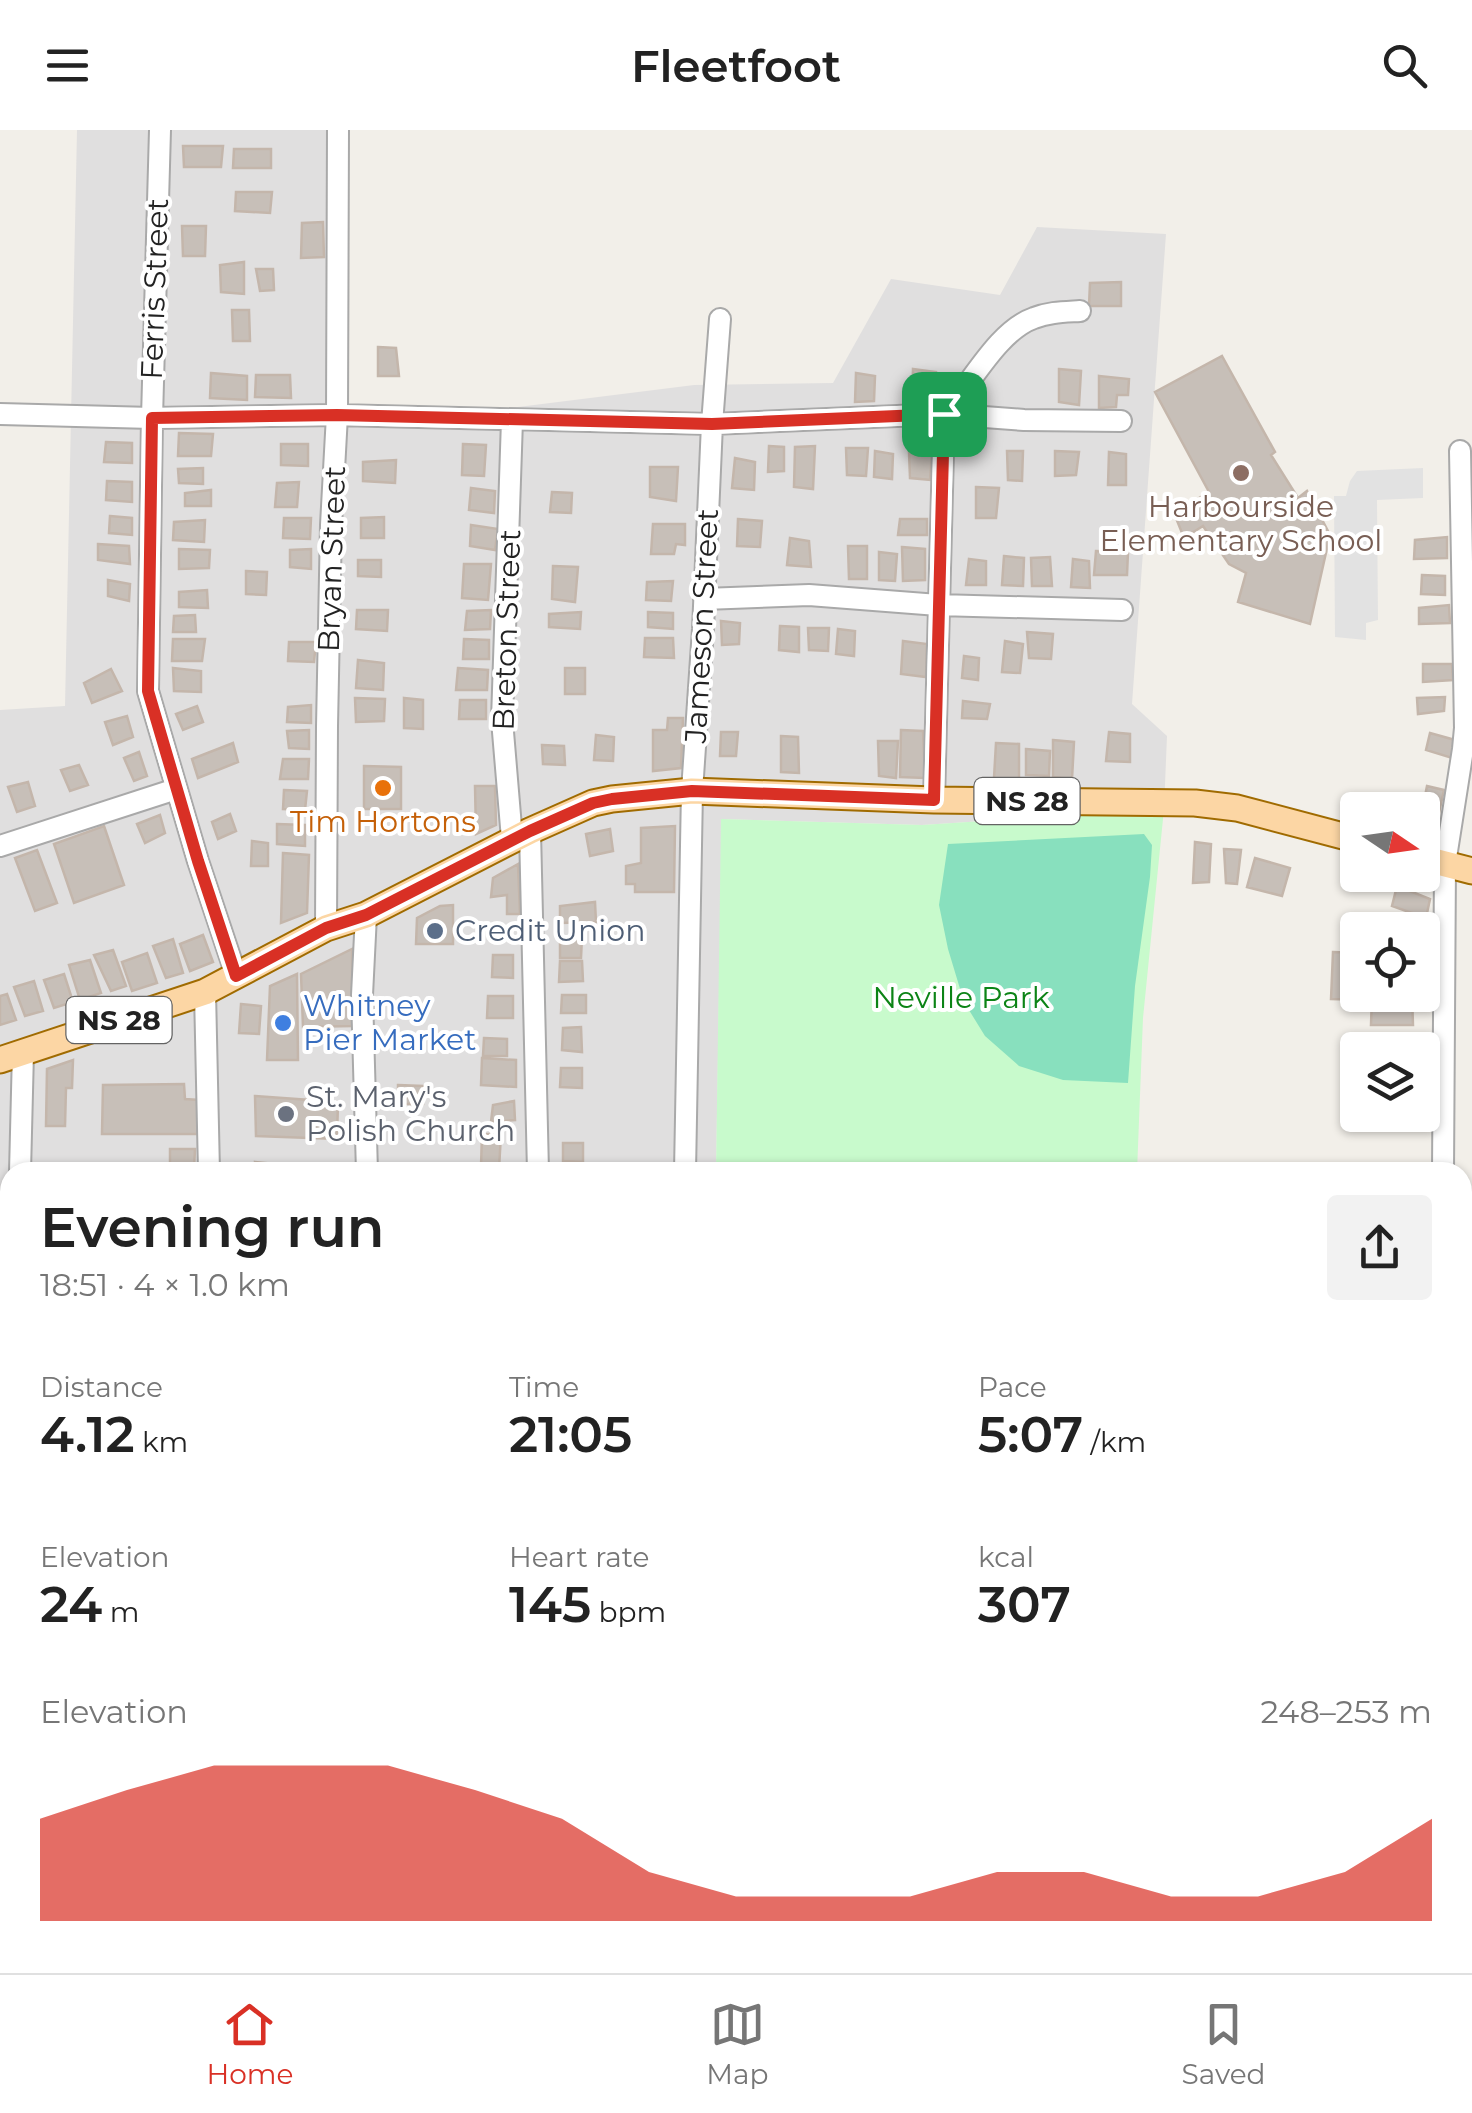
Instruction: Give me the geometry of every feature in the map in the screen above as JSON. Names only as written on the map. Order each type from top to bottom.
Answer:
[{"type":"main road","name":"NS 28","points":[[12,1056],[205,992],[326,928],[366,915],[521,835],[593,803],[612,799],[692,791],[934,800],[1195,803],[1237,808],[1340,835]]},
{"type":"main road","points":[[1440,863],[1472,871]]},
{"type":"street","name":"Ferris Street","points":[[160,130],[148,691],[236,976]]},
{"type":"street","name":"Bryan Street","points":[[326,928],[326,726],[337,415],[338,130]]},
{"type":"street","points":[[934,800],[944,414],[1008,334],[1030,319],[1080,311]]},
{"type":"street","name":"Jameson Street","points":[[686,1162],[692,791],[720,319]]},
{"type":"street","points":[[0,414],[152,418],[337,415],[712,424],[944,414],[1121,421]]},
{"type":"street","name":"Breton Street","points":[[512,420],[502,720],[521,835],[537,1162]]},
{"type":"street","points":[[1440,838],[1463,749],[1468,643],[1460,452]]},
{"type":"street","points":[[704,599],[809,595],[938,605],[1122,610]]},
{"type":"street","points":[[0,846],[176,789]]},
{"type":"street","points":[[1435,892],[1443,1162]]},
{"type":"street","points":[[366,915],[362,996],[367,1162]]},
{"type":"street","points":[[205,992],[209,1162]]},
{"type":"street","points":[[12,1056],[19,1162]]},
{"type":"shaded area","points":[[77,130],[327,130],[328,404],[510,408],[694,385],[833,383],[891,279],[1000,295],[1037,227],[1166,234],[1132,704],[1167,736],[1164,809],[922,825],[722,819],[716,1162],[0,1162],[0,710],[65,706]]},
{"type":"shaded area","points":[[1423,468],[1423,498],[1377,500],[1378,620],[1366,623],[1366,640],[1335,637],[1334,496],[1346,496],[1357,471]]},
{"type":"green space","name":"Neville Park","points":[[1164,809],[1143,1018],[1137,1162],[716,1162],[721,819],[922,825]]},
{"type":"green space","points":[[1144,834],[1152,845],[1150,877],[1135,986],[1128,1083],[1063,1080],[1019,1066],[985,1036],[964,1002],[939,905],[948,844]]},
{"type":"building","points":[[183,146],[223,146],[221,167],[184,167]]},
{"type":"building","points":[[234,149],[271,149],[271,168],[233,168]]},
{"type":"building","points":[[236,192],[272,192],[270,213],[235,211]]},
{"type":"building","points":[[323,222],[324,257],[301,258],[302,223]]},
{"type":"building","points":[[182,226],[206,226],[205,256],[183,256]]},
{"type":"building","points":[[244,262],[244,294],[221,292],[220,265]]},
{"type":"building","points":[[256,269],[273,269],[274,290],[260,291]]},
{"type":"building","points":[[1121,282],[1121,306],[1089,306],[1090,283]]},
{"type":"building","points":[[232,310],[249,310],[250,341],[233,341]]},
{"type":"building","points":[[378,347],[396,348],[399,376],[378,376]]},
{"type":"building","name":"Harbourside Elementary School","points":[[1222,356],[1275,452],[1271,455],[1298,498],[1307,491],[1330,535],[1310,624],[1238,602],[1246,573],[1229,564],[1203,526],[1184,538],[1174,513],[1209,492],[1155,392]]},
{"type":"building","points":[[913,369],[936,372],[934,405],[912,405]]},
{"type":"building","points":[[1059,369],[1081,371],[1079,405],[1059,402]]},
{"type":"building","points":[[211,373],[247,376],[247,400],[210,398]]},
{"type":"building","points":[[856,373],[875,376],[874,401],[855,402]]},
{"type":"building","points":[[256,375],[290,375],[291,398],[255,397]]},
{"type":"building","points":[[1099,376],[1129,379],[1128,395],[1117,395],[1116,407],[1099,408]]},
{"type":"building","points":[[179,433],[213,434],[211,456],[178,456]]},
{"type":"building","points":[[106,442],[132,443],[132,463],[104,462]]},
{"type":"building","points":[[281,444],[308,444],[308,466],[281,465]]},
{"type":"building","points":[[463,444],[486,445],[484,476],[462,475]]},
{"type":"building","points":[[769,446],[784,447],[784,471],[768,472]]},
{"type":"building","points":[[815,446],[813,489],[794,487],[795,447]]},
{"type":"building","points":[[846,448],[868,448],[866,476],[847,475]]},
{"type":"building","points":[[875,451],[893,454],[892,479],[874,477]]},
{"type":"building","points":[[1007,451],[1023,451],[1022,481],[1008,480]]},
{"type":"building","points":[[1055,451],[1079,452],[1076,475],[1055,476]]},
{"type":"building","points":[[909,452],[932,453],[930,480],[910,478]]},
{"type":"building","points":[[1109,452],[1126,454],[1126,485],[1108,485]]},
{"type":"building","points":[[735,458],[755,462],[754,490],[732,488]]},
{"type":"building","points":[[396,460],[395,483],[363,481],[363,462]]},
{"type":"building","points":[[650,467],[678,467],[676,501],[650,497]]},
{"type":"building","points":[[203,468],[203,484],[179,483],[178,469]]},
{"type":"building","points":[[107,481],[132,482],[132,502],[106,500]]},
{"type":"building","points":[[299,482],[297,507],[275,507],[277,483]]},
{"type":"building","points":[[976,487],[999,488],[996,518],[976,518]]},
{"type":"building","points":[[471,488],[495,491],[494,513],[469,510]]},
{"type":"building","points":[[211,490],[211,506],[185,506],[185,493]]},
{"type":"building","points":[[552,492],[572,493],[571,513],[550,512]]},
{"type":"building","points":[[110,516],[132,518],[132,535],[109,533]]},
{"type":"building","points":[[384,517],[384,538],[361,538],[361,518]]},
{"type":"building","points":[[284,518],[311,518],[310,539],[283,538]]},
{"type":"building","points":[[738,519],[762,521],[760,547],[737,546]]},
{"type":"building","points":[[900,519],[927,519],[927,535],[898,535]]},
{"type":"building","points":[[205,520],[204,542],[173,540],[174,522]]},
{"type":"building","points":[[653,524],[685,524],[685,545],[676,544],[674,554],[651,554]]},
{"type":"building","points":[[471,525],[498,529],[495,550],[470,546]]},
{"type":"building","points":[[1447,537],[1447,558],[1414,559],[1415,540]]},
{"type":"building","points":[[790,538],[809,541],[811,567],[787,565]]},
{"type":"building","points":[[98,544],[129,546],[130,564],[98,560]]},
{"type":"building","points":[[848,546],[867,546],[867,579],[849,579]]},
{"type":"building","points":[[902,547],[925,549],[925,580],[903,581]]},
{"type":"building","points":[[179,549],[210,550],[209,568],[179,569]]},
{"type":"building","points":[[311,549],[311,569],[290,567],[290,550]]},
{"type":"building","points":[[1096,551],[1128,552],[1127,575],[1094,575]]},
{"type":"building","points":[[879,552],[897,554],[895,581],[879,580]]},
{"type":"building","points":[[1004,556],[1024,558],[1023,586],[1002,585]]},
{"type":"building","points":[[1050,557],[1052,586],[1032,586],[1031,558]]},
{"type":"building","points":[[969,559],[986,561],[986,585],[966,585]]},
{"type":"building","points":[[1073,559],[1089,561],[1090,588],[1071,587]]},
{"type":"building","points":[[358,560],[381,560],[381,577],[358,576]]},
{"type":"building","points":[[464,564],[491,564],[488,600],[462,598]]},
{"type":"building","points":[[553,566],[578,567],[575,602],[552,599]]},
{"type":"building","points":[[246,571],[267,572],[266,595],[246,594]]},
{"type":"building","points":[[1422,575],[1445,576],[1445,595],[1421,594]]},
{"type":"building","points":[[108,580],[130,584],[129,601],[108,596]]},
{"type":"building","points":[[673,581],[671,601],[646,600],[647,582]]},
{"type":"building","points":[[207,590],[208,608],[179,607],[179,592]]},
{"type":"building","points":[[1449,605],[1450,623],[1419,624],[1419,608]]},
{"type":"building","points":[[357,610],[388,610],[387,631],[356,629]]},
{"type":"building","points":[[491,610],[490,629],[465,630],[467,611]]},
{"type":"building","points":[[581,612],[580,629],[549,627],[549,614]]},
{"type":"building","points":[[648,612],[673,613],[673,629],[648,627]]},
{"type":"building","points":[[195,615],[196,632],[173,632],[174,616]]},
{"type":"building","points":[[721,621],[740,623],[739,644],[722,645]]},
{"type":"building","points":[[780,626],[799,627],[799,652],[779,650]]},
{"type":"building","points":[[808,628],[829,628],[828,651],[809,650]]},
{"type":"building","points":[[838,629],[855,631],[854,656],[836,654]]},
{"type":"building","points":[[1027,632],[1053,634],[1051,659],[1029,658]]},
{"type":"building","points":[[645,638],[673,638],[674,658],[644,657]]},
{"type":"building","points":[[173,639],[205,639],[202,661],[172,661]]},
{"type":"building","points":[[464,639],[489,640],[489,659],[463,659]]},
{"type":"building","points":[[903,641],[927,644],[926,677],[901,674]]},
{"type":"building","points":[[1005,641],[1023,644],[1020,673],[1002,672]]},
{"type":"building","points":[[289,642],[316,642],[314,662],[288,661]]},
{"type":"building","points":[[964,656],[979,658],[978,680],[962,678]]},
{"type":"building","points":[[358,660],[384,663],[383,690],[356,688]]},
{"type":"building","points":[[1423,664],[1452,664],[1453,680],[1423,682]]},
{"type":"building","points":[[173,668],[201,671],[201,692],[174,691]]},
{"type":"building","points":[[458,668],[488,670],[487,690],[456,690]]},
{"type":"building","points":[[565,668],[585,668],[585,694],[565,694]]},
{"type":"building","points":[[111,669],[122,691],[92,703],[84,683]]},
{"type":"building","points":[[1445,697],[1444,711],[1418,714],[1417,698]]},
{"type":"building","points":[[355,698],[385,699],[384,721],[356,722]]},
{"type":"building","points":[[404,698],[423,700],[423,729],[404,728]]},
{"type":"building","points":[[460,700],[486,700],[486,719],[459,719]]},
{"type":"building","points":[[963,701],[990,704],[987,719],[962,718]]},
{"type":"building","points":[[311,705],[311,723],[287,722],[288,707]]},
{"type":"building","points":[[197,706],[203,722],[183,730],[176,714]]},
{"type":"building","points":[[127,716],[133,737],[113,745],[105,722]]},
{"type":"building","points":[[668,718],[683,718],[681,768],[653,771],[653,730],[667,730]]},
{"type":"building","points":[[309,730],[309,749],[289,748],[287,731]]},
{"type":"building","points":[[901,730],[923,731],[925,778],[900,777]]},
{"type":"building","points":[[721,732],[738,732],[736,756],[720,756]]},
{"type":"building","points":[[1109,732],[1130,734],[1130,762],[1106,761]]},
{"type":"building","points":[[1430,733],[1455,740],[1452,758],[1426,750]]},
{"type":"building","points":[[596,735],[614,737],[613,761],[594,760]]},
{"type":"building","points":[[781,736],[798,737],[799,773],[781,772]]},
{"type":"building","points":[[1053,740],[1074,742],[1072,779],[1053,777]]},
{"type":"building","points":[[878,741],[898,741],[896,778],[879,776]]},
{"type":"building","points":[[233,743],[238,762],[198,778],[192,759]]},
{"type":"building","points":[[996,743],[1019,744],[1019,781],[994,778]]},
{"type":"building","points":[[542,745],[564,746],[565,765],[543,764]]},
{"type":"building","points":[[1026,749],[1050,751],[1049,776],[1026,775]]},
{"type":"building","points":[[139,752],[147,776],[134,781],[124,758]]},
{"type":"building","points":[[283,759],[309,759],[308,779],[280,779]]},
{"type":"building","points":[[79,765],[88,785],[70,791],[61,770]]},
{"type":"building","name":"Tim Hortons","points":[[364,766],[401,767],[401,809],[364,809]]},
{"type":"building","points":[[28,782],[35,806],[17,812],[8,787]]},
{"type":"building","points":[[475,786],[495,786],[496,825],[476,834]]},
{"type":"building","points":[[1427,786],[1444,790],[1440,808],[1440,792],[1426,792]]},
{"type":"building","points":[[284,790],[307,791],[305,810],[283,809]]},
{"type":"building","points":[[230,814],[236,831],[218,839],[212,822]]},
{"type":"building","points":[[160,815],[165,833],[145,843],[137,824]]},
{"type":"building","points":[[277,824],[305,825],[305,846],[277,844]]},
{"type":"building","points":[[104,826],[124,885],[74,903],[54,844]]},
{"type":"building","points":[[675,826],[674,892],[635,892],[635,884],[626,884],[626,866],[641,863],[641,828]]},
{"type":"building","points":[[610,829],[613,851],[590,856],[586,834]]},
{"type":"building","points":[[252,841],[268,843],[268,866],[251,866]]},
{"type":"building","points":[[1195,842],[1211,844],[1209,882],[1193,883]]},
{"type":"building","points":[[1224,849],[1241,850],[1237,884],[1226,883]]},
{"type":"building","points":[[37,850],[57,903],[35,911],[15,858]]},
{"type":"building","points":[[283,853],[309,855],[307,913],[281,923]]},
{"type":"building","points":[[1255,858],[1290,868],[1282,896],[1247,887]]},
{"type":"building","points":[[518,864],[520,914],[507,914],[507,895],[491,897],[493,878]]},
{"type":"building","points":[[1396,892],[1412,892],[1430,899],[1427,912],[1409,912],[1392,906]]},
{"type":"building","points":[[595,902],[596,922],[560,923],[560,906]]},
{"type":"building","name":"Credit Union","points":[[453,905],[453,944],[416,944],[417,918],[440,906]]},
{"type":"building","points":[[203,935],[213,962],[190,971],[180,944]]},
{"type":"building","points":[[582,937],[581,958],[560,958],[560,938]]},
{"type":"building","points":[[173,939],[183,973],[166,978],[153,946]]},
{"type":"building","points":[[352,949],[352,1026],[303,1027],[301,974]]},
{"type":"building","points":[[113,950],[126,986],[111,991],[94,955]]},
{"type":"building","points":[[1333,952],[1340,952],[1340,999],[1331,999]]},
{"type":"building","points":[[147,953],[157,983],[132,991],[122,962]]},
{"type":"building","points":[[493,955],[513,955],[513,978],[492,977]]},
{"type":"building","points":[[90,960],[101,993],[80,1000],[69,965]]},
{"type":"building","points":[[560,961],[582,961],[583,981],[559,982]]},
{"type":"building","points":[[64,974],[73,1002],[54,1008],[44,980]]},
{"type":"building","name":"Whitney Pier Market","points":[[297,974],[298,1060],[267,1060],[270,986]]},
{"type":"building","points":[[34,981],[43,1011],[25,1016],[14,987]]},
{"type":"building","points":[[7,994],[16,1020],[0,1025],[0,996]]},
{"type":"building","points":[[562,995],[586,995],[586,1013],[561,1013]]},
{"type":"building","points":[[488,996],[513,996],[513,1018],[487,1018]]},
{"type":"building","points":[[241,1004],[261,1006],[259,1034],[239,1033]]},
{"type":"building","points":[[1371,1012],[1413,1012],[1413,1025],[1371,1025]]},
{"type":"building","points":[[581,1027],[582,1052],[562,1050],[563,1028]]},
{"type":"building","points":[[484,1038],[507,1039],[507,1056],[483,1056]]},
{"type":"building","points":[[482,1058],[516,1060],[516,1087],[481,1085]]},
{"type":"building","points":[[73,1060],[72,1088],[66,1088],[65,1126],[46,1126],[47,1069]]},
{"type":"building","points":[[561,1068],[582,1068],[582,1088],[560,1087]]},
{"type":"building","points":[[184,1084],[185,1099],[199,1100],[197,1134],[102,1134],[103,1085]]},
{"type":"building","points":[[398,1085],[423,1086],[423,1104],[398,1104]]},
{"type":"building","points":[[255,1096],[338,1102],[337,1139],[256,1136]]},
{"type":"building","points":[[514,1101],[515,1120],[491,1122],[493,1105]]},
{"type":"building","points":[[482,1134],[501,1134],[499,1162],[481,1162]]},
{"type":"building","points":[[563,1143],[583,1143],[583,1162],[563,1161]]},
{"type":"building","points":[[170,1149],[195,1149],[194,1162],[170,1162]]},
{"type":"place","name":"Harbourside Elementary School","points":[[1241,473]]},
{"type":"place","name":"Tim Hortons","points":[[383,788]]},
{"type":"place","name":"Credit Union","points":[[435,931]]},
{"type":"place","name":"Whitney Pier Market","points":[[283,1023]]},
{"type":"place","name":"St. Mary's Polish Church","points":[[286,1114]]},
{"type":"route","points":[[944,414],[934,800],[692,791],[593,803],[366,915],[326,928],[236,976],[148,691],[152,418],[337,415],[712,424],[944,414]]}]
